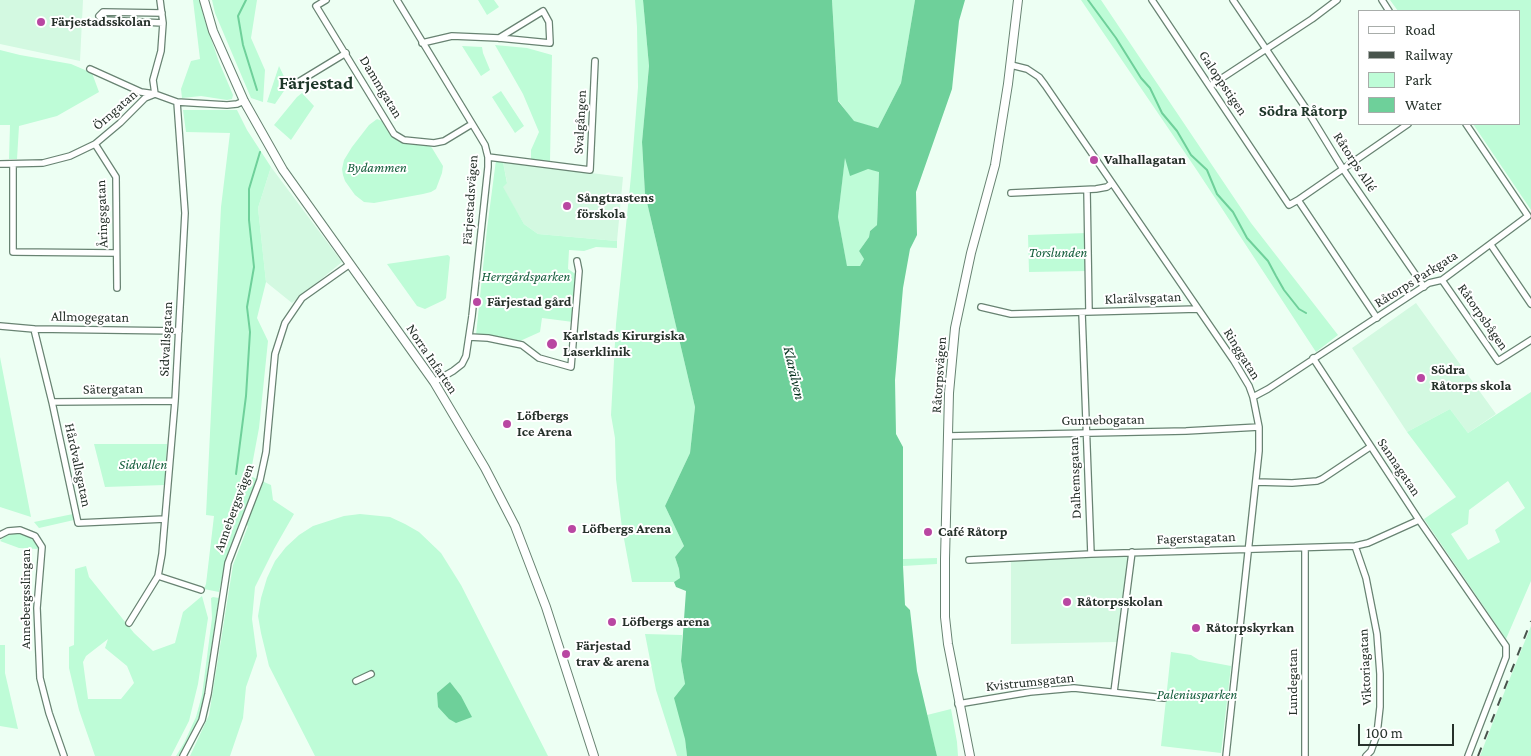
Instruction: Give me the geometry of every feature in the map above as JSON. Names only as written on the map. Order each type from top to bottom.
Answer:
[{"type":"street","name":"Örngatan","points":[[0,164],[43,163],[70,156],[95,144],[120,124],[145,98],[155,94],[153,80],[161,51],[162,13],[160,0]]},
{"type":"street","name":"Norra Infarten","points":[[204,0],[212,32],[244,101],[283,170],[434,382],[485,468],[515,526],[553,627],[594,756]]},
{"type":"street","name":"Dammgatan","points":[[326,0],[316,6],[394,134],[404,140],[434,143],[444,141],[472,124]]},
{"type":"street","name":"Färjestadsvägen","points":[[397,0],[485,145],[488,157],[466,356],[462,364],[434,382]]},
{"type":"street","name":"Råtorpsvägen","points":[[970,756],[958,704],[945,617],[949,393],[955,328],[971,253],[995,165],[1011,65],[1018,0]]},
{"type":"street","name":"Galoppstigen","points":[[1152,0],[1289,205],[1298,200]]},
{"type":"street","name":"Råtorps Allé","points":[[1233,0],[1305,107],[1343,169],[1424,287]]},
{"type":"street","points":[[1210,86],[1312,19],[1337,0]]},
{"type":"street","points":[[422,43],[452,36],[550,43],[549,22],[543,11],[499,38]]},
{"type":"street","points":[[162,13],[103,12],[99,16],[104,20],[162,23]]},
{"type":"street","points":[[295,84],[346,53]]},
{"type":"street","name":"Svalgången","points":[[488,157],[590,170],[595,61]]},
{"type":"street","name":"Ringgatan","points":[[1011,65],[1027,68],[1039,77],[1045,85],[1234,361],[1253,397],[1259,426],[1259,451],[1250,549],[1226,756]]},
{"type":"street","points":[[90,69],[141,92],[155,94],[177,102],[227,105],[244,101]]},
{"type":"street","name":"Sidvallsgatan","points":[[129,623],[158,576],[162,554],[175,401],[185,213],[177,102]]},
{"type":"street","points":[[1377,318],[1298,200],[1407,125]]},
{"type":"street","name":"Råtorps Parkgata","points":[[1313,358],[1429,283],[1442,280],[1528,216],[1467,125]]},
{"type":"street","name":"Åringsgatan","points":[[95,144],[116,177],[117,288]]},
{"type":"street","points":[[13,164],[13,252],[116,253]]},
{"type":"street","points":[[1012,193],[1087,190],[1102,188],[1112,183]]},
{"type":"street","name":"Klarälvsgatan","points":[[1087,190],[1089,312]]},
{"type":"street","points":[[1491,244],[1531,304]]},
{"type":"street","points":[[469,337],[488,338],[522,345],[539,358],[571,368],[579,271],[577,261]]},
{"type":"street","name":"Annebergsvägen","points":[[183,756],[202,720],[208,694],[228,563],[260,480],[266,452],[275,354],[285,323],[302,298],[350,264]]},
{"type":"street","name":"Råtorpsbågen","points":[[1442,280],[1498,361],[1531,340]]},
{"type":"street","name":"Klarälvsgatan","points":[[981,306],[1011,314],[1198,309]]},
{"type":"street","name":"Dalhemsgatan","points":[[1082,312],[1091,554]]},
{"type":"street","name":"Allmogegatan","points":[[0,326],[34,329],[179,331]]},
{"type":"street","name":"Hårdvallsgatan","points":[[34,329],[78,523],[165,519]]},
{"type":"street","points":[[1253,397],[1313,358]]},
{"type":"street","name":"Sannagatan","points":[[1313,358],[1370,447],[1506,646],[1506,657],[1468,756]]},
{"type":"street","name":"Sätergatan","points":[[52,402],[175,401]]},
{"type":"street","name":"Gunnebogatan","points":[[948,436],[1186,431],[1259,426]]},
{"type":"street","points":[[1256,482],[1292,483],[1317,481],[1370,447]]},
{"type":"street","name":"Fagerstagatan","points":[[969,560],[1132,552],[1355,546],[1368,543],[1419,520]]},
{"type":"street","name":"Annebergsslingan","points":[[0,535],[8,531],[20,530],[35,536],[42,547],[37,608],[40,678],[49,713],[64,756]]},
{"type":"street","name":"Viktoriagatan","points":[[1355,546],[1366,578],[1377,634],[1380,674],[1380,707],[1377,734],[1371,751],[1366,756]]},
{"type":"street","name":"Lundegatan","points":[[1305,548],[1305,756]]},
{"type":"street","points":[[1114,692],[1132,552]]},
{"type":"street","points":[[158,576],[201,590]]},
{"type":"street","points":[[356,681],[371,674]]},
{"type":"street","name":"Kvistrumsgatan","points":[[958,704],[1030,692],[1074,688],[1164,698]]},
{"type":"street","points":[[1371,751],[1377,756]]},
{"type":"shaded area","name":"Färjestadsskolan","points":[[0,0],[83,0],[80,61],[0,44]]},
{"type":"shaded area","name":"Sångtrastens förskola","points":[[503,162],[623,177],[617,241],[538,234],[524,224],[502,187],[507,182]]},
{"type":"shaded area","points":[[271,167],[342,262],[292,303],[266,282],[258,208]]},
{"type":"shaded area","name":"Södra Råtorps skola","points":[[1416,303],[1496,414],[1468,433],[1450,409],[1407,432],[1352,348]]},
{"type":"shaded area","name":"Råtorpsskolan","points":[[1128,556],[1117,642],[1011,644],[1011,561]]},
{"type":"green space","points":[[193,0],[200,0],[219,62],[233,95],[232,99],[201,96],[182,98],[181,89],[191,61],[200,59]]},
{"type":"green space","points":[[212,0],[257,0],[251,38],[265,70],[263,102],[251,98],[215,13]]},
{"type":"green space","points":[[478,0],[494,0],[499,7],[487,15]]},
{"type":"green space","points":[[635,0],[643,0],[649,66],[642,142],[645,194],[695,407],[690,453],[665,506],[684,546],[675,557],[680,578],[674,582],[632,582],[622,528],[616,479],[615,438],[611,415],[616,324],[638,87]]},
{"type":"green space","points":[[832,0],[915,0],[901,83],[878,128],[854,122],[838,100]]},
{"type":"green space","points":[[1081,0],[1101,0],[1251,223],[1338,335],[1316,352],[1198,172]]},
{"type":"green space","points":[[1390,0],[1531,0],[1531,210],[1474,125],[1521,125],[1521,10],[1397,10]]},
{"type":"green space","points":[[495,45],[527,48],[552,55],[550,162],[531,160],[531,150],[539,132],[523,94]]},
{"type":"green space","points":[[462,46],[482,47],[490,70],[481,76]]},
{"type":"green space","points":[[0,50],[71,64],[92,73],[99,92],[57,116],[19,126],[17,159],[9,159],[10,125],[0,125]]},
{"type":"green space","points":[[279,66],[288,85],[275,104],[267,102]]},
{"type":"green space","points":[[501,91],[524,126],[515,133],[492,97]]},
{"type":"green space","points":[[302,93],[314,106],[291,140],[274,125]]},
{"type":"green space","points":[[183,110],[237,110],[247,130],[271,167],[258,208],[266,282],[257,318],[268,341],[259,428],[250,476],[271,485],[273,500],[294,514],[255,587],[252,619],[257,656],[246,687],[243,718],[230,756],[190,756],[209,715],[233,565],[248,526],[240,520],[226,559],[219,592],[204,589],[214,516],[206,515],[221,207],[230,133],[186,132]]},
{"type":"green space","name":"Bydammen","points":[[377,119],[382,121],[390,134],[402,143],[430,146],[432,148],[443,166],[436,189],[423,194],[374,203],[364,202],[355,195],[343,175],[344,160],[369,125]]},
{"type":"green space","points":[[845,156],[868,169],[879,171],[877,225],[870,231],[869,237],[859,251],[864,259],[860,266],[847,267],[838,217]]},
{"type":"green space","name":"Herrgårdsparken","points":[[496,160],[503,162],[507,183],[503,187],[524,224],[538,234],[617,241],[617,248],[596,247],[584,251],[569,250],[568,269],[577,275],[573,322],[542,318],[540,332],[520,341],[476,335]]},
{"type":"green space","name":"Torslunden","points":[[1087,233],[1088,271],[1029,272],[1028,235]]},
{"type":"green space","points":[[448,255],[450,257],[446,298],[425,309],[417,306],[387,264]]},
{"type":"green space","points":[[0,357],[31,517],[0,507]]},
{"type":"green space","points":[[1531,392],[1531,581],[1506,639],[1424,519],[1456,497],[1407,432],[1450,409],[1468,433]],"holes":[[[1508,481],[1525,508],[1495,530],[1500,542],[1468,560],[1451,534],[1468,524],[1469,510]]]},
{"type":"green space","name":"Sidvallen","points":[[94,444],[167,444],[165,485],[105,487]]},
{"type":"green space","points":[[73,514],[74,520],[39,528],[34,522]]},
{"type":"green space","points":[[360,514],[390,517],[405,524],[419,532],[441,553],[461,585],[548,756],[315,756],[269,666],[258,616],[261,598],[275,561],[299,535],[313,526],[344,516]]},
{"type":"green space","points":[[23,534],[32,538],[39,549],[19,548],[0,541],[5,536]]},
{"type":"green space","points":[[937,558],[937,564],[903,566],[903,559]]},
{"type":"green space","points":[[86,566],[89,577],[134,633],[153,651],[175,643],[183,612],[202,596],[208,618],[198,684],[189,721],[171,756],[95,756],[79,710],[69,668],[69,647],[74,645],[75,569]],"holes":[[[108,639],[105,648],[127,666],[134,683],[121,699],[88,699],[83,662],[86,656]]]},
{"type":"green space","points":[[211,598],[219,598],[199,718],[186,745],[179,756],[176,756],[196,717],[202,695],[212,618]]},
{"type":"green space","points":[[1531,626],[1531,756],[1480,756],[1506,688]]},
{"type":"green space","points":[[645,634],[682,635],[681,661],[685,684],[685,739],[687,756],[677,756],[656,690]]},
{"type":"green space","points":[[0,645],[5,645],[5,673],[18,729],[0,726]]},
{"type":"green space","name":"Paleniusparken","points":[[1171,652],[1191,655],[1199,660],[1231,666],[1221,753],[1161,746]]},
{"type":"green space","points":[[951,709],[958,756],[937,756],[927,715]]},
{"type":"water","name":"Klarälven","points":[[643,0],[832,0],[838,101],[854,121],[878,128],[901,83],[915,0],[965,0],[959,21],[952,89],[916,192],[917,235],[910,249],[903,288],[895,380],[896,434],[903,447],[903,566],[905,605],[910,610],[917,671],[937,756],[687,756],[685,739],[674,698],[685,684],[681,661],[686,591],[676,587],[674,582],[680,578],[675,557],[684,546],[665,506],[690,453],[695,407],[645,194],[642,142],[649,66]],"holes":[[[845,158],[850,176],[868,169],[879,172],[877,225],[870,231],[869,237],[859,251],[864,259],[860,266],[847,266],[838,217]]]},
{"type":"water","points":[[450,682],[461,696],[472,717],[456,723],[449,719],[438,707],[437,693]]},
{"type":"waterway","points":[[246,0],[238,16],[243,45],[257,90]]},
{"type":"waterway","points":[[1088,0],[1116,38],[1141,78],[1150,88],[1162,113],[1177,131],[1191,155],[1207,170],[1217,194],[1233,212],[1247,238],[1268,261],[1284,290],[1299,309],[1306,313]]},
{"type":"waterway","points":[[236,474],[246,396],[250,332],[247,307],[254,267],[249,220],[249,189],[260,152]]},
{"type":"railway","points":[[1478,756],[1531,621]]},
{"type":"place","name":"Färjestadsskolan","points":[[41,22]]},
{"type":"place","name":"Valhallagatan","points":[[1094,160]]},
{"type":"place","name":"Sångtrastens förskola","points":[[567,206]]},
{"type":"place","name":"Färjestad gård","points":[[477,302]]},
{"type":"place","name":"Karlstads Kirurgiska Laserklinik","points":[[552,344]]},
{"type":"place","name":"Södra Råtorps skola","points":[[1421,378]]},
{"type":"place","name":"Löfbergs Ice Arena","points":[[507,424]]},
{"type":"place","name":"Löfbergs Arena","points":[[572,529]]},
{"type":"place","name":"Café Råtorp","points":[[928,532]]},
{"type":"place","name":"Råtorpsskolan","points":[[1067,602]]},
{"type":"place","name":"Löfbergs arena","points":[[612,622]]},
{"type":"place","name":"Råtorpskyrkan","points":[[1196,628]]},
{"type":"place","name":"Färjestad trav & arena","points":[[566,654]]},
{"type":"district","name":"Färjestad","points":[[316,83]]},
{"type":"district","name":"Södra Råtorp","points":[[1303,111]]}]
